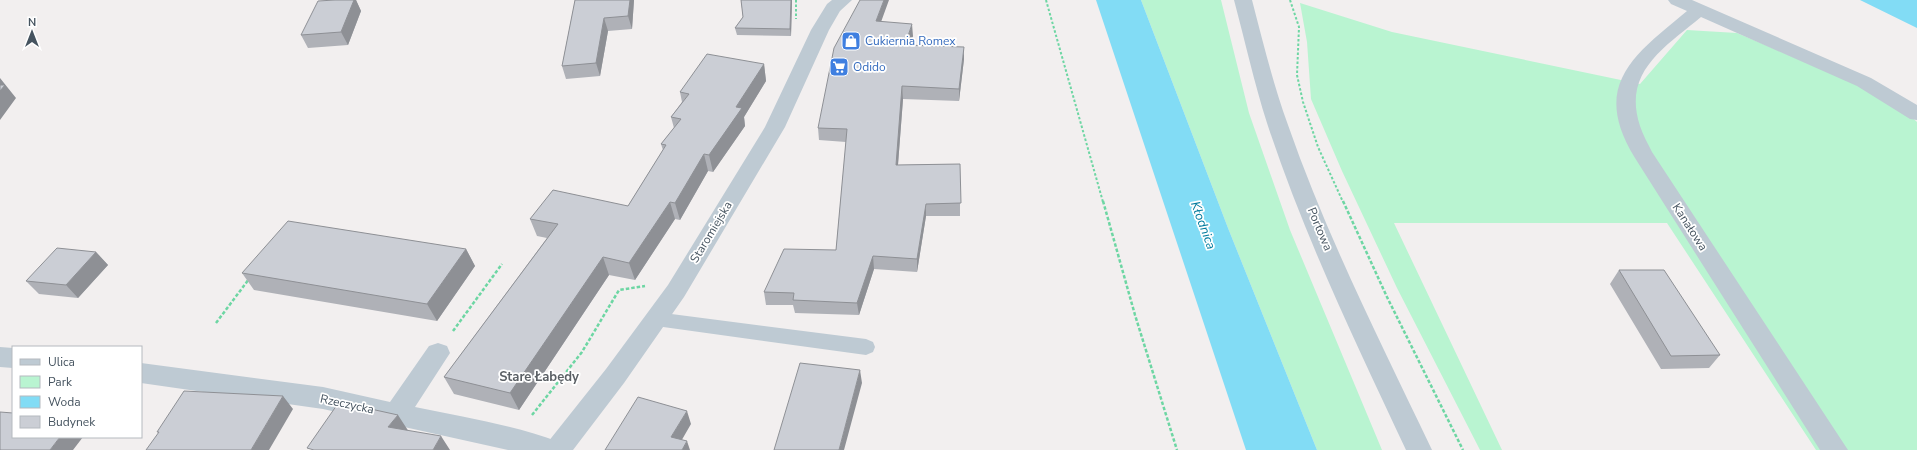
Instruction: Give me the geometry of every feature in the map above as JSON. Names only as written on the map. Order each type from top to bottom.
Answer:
[{"type":"street","name":"Staromiejska","points":[[557,450],[615,376],[676,291],[775,127],[820,30],[833,8],[842,0]]},
{"type":"street","name":"Portowa","points":[[1243,0],[1262,76],[1293,165],[1352,308],[1419,450]]},
{"type":"street","points":[[1677,0],[1864,82],[1917,114]]},
{"type":"street","name":"Kanałowa","points":[[1700,10],[1648,52],[1631,74],[1624,98],[1628,125],[1642,153],[1835,450]]},
{"type":"street","points":[[396,414],[438,353]]},
{"type":"street","points":[[0,356],[12,358]]},
{"type":"street","name":"Rzeczycka","points":[[142,373],[323,398],[502,437],[550,450]]},
{"type":"lane","points":[[656,319],[866,347]]},
{"type":"path","points":[[795,24],[796,0]]},
{"type":"path","points":[[1046,0],[1135,315],[1177,450]]},
{"type":"path","points":[[1290,0],[1299,26],[1297,75],[1303,102],[1318,147],[1387,296],[1463,450]]},
{"type":"path","points":[[438,353],[502,264]]},
{"type":"path","points":[[216,323],[253,274]]},
{"type":"path","points":[[531,416],[582,352],[619,290],[650,285]]},
{"type":"green space","points":[[1141,0],[1221,0],[1249,113],[1290,230],[1382,450],[1317,450],[1228,228]]},
{"type":"green space","points":[[1300,3],[1392,32],[1640,84],[1687,30],[1737,33],[1869,89],[1907,113],[1917,122],[1917,450],[1816,450],[1667,223],[1394,223],[1502,450],[1480,450],[1397,288],[1342,171],[1311,99],[1307,42]]},
{"type":"water","name":"Kłodnica","points":[[1096,0],[1141,0],[1228,228],[1317,450],[1246,450]]},
{"type":"water","points":[[1860,0],[1917,0],[1917,28]]},
{"type":"building","points":[[354,0],[341,32],[301,35],[318,1]]},
{"type":"building","points":[[575,0],[630,0],[628,16],[604,18],[596,63],[562,66]]},
{"type":"building","points":[[741,0],[791,0],[790,29],[735,28],[743,17]]},
{"type":"building","points":[[860,0],[884,0],[876,21],[912,24],[905,45],[964,47],[959,89],[902,86],[896,165],[960,164],[961,203],[926,204],[917,259],[873,256],[857,303],[793,300],[794,293],[764,292],[784,249],[836,250],[847,129],[818,128],[834,48]]},
{"type":"building","points":[[707,54],[764,64],[736,107],[742,108],[709,155],[704,154],[675,203],[670,202],[629,263],[603,257],[510,393],[444,377],[558,224],[530,219],[553,190],[628,206],[666,145],[661,144],[681,119],[671,117],[689,94],[680,92]]},
{"type":"building","points":[[0,85],[5,85],[0,91]]},
{"type":"building","points":[[288,221],[466,249],[427,304],[242,273]]},
{"type":"building","points":[[57,248],[96,252],[66,285],[26,281]]},
{"type":"building","points":[[1619,270],[1664,270],[1720,355],[1671,356]]},
{"type":"building","points":[[800,363],[860,370],[839,450],[774,450]]},
{"type":"building","points":[[184,391],[283,396],[251,450],[146,450]]},
{"type":"building","points":[[638,397],[687,411],[671,437],[687,441],[682,450],[605,450]]},
{"type":"building","points":[[339,402],[398,415],[388,427],[441,436],[433,450],[314,450],[307,448]]},
{"type":"building","points":[[0,412],[12,413],[12,438],[59,438],[50,450],[0,450]]},
{"type":"place","name":"Cukiernia Romex","points":[[851,41]]},
{"type":"place","name":"Odido","points":[[839,67]]},
{"type":"district","name":"Stare Łabędy","points":[[539,376]]}]
